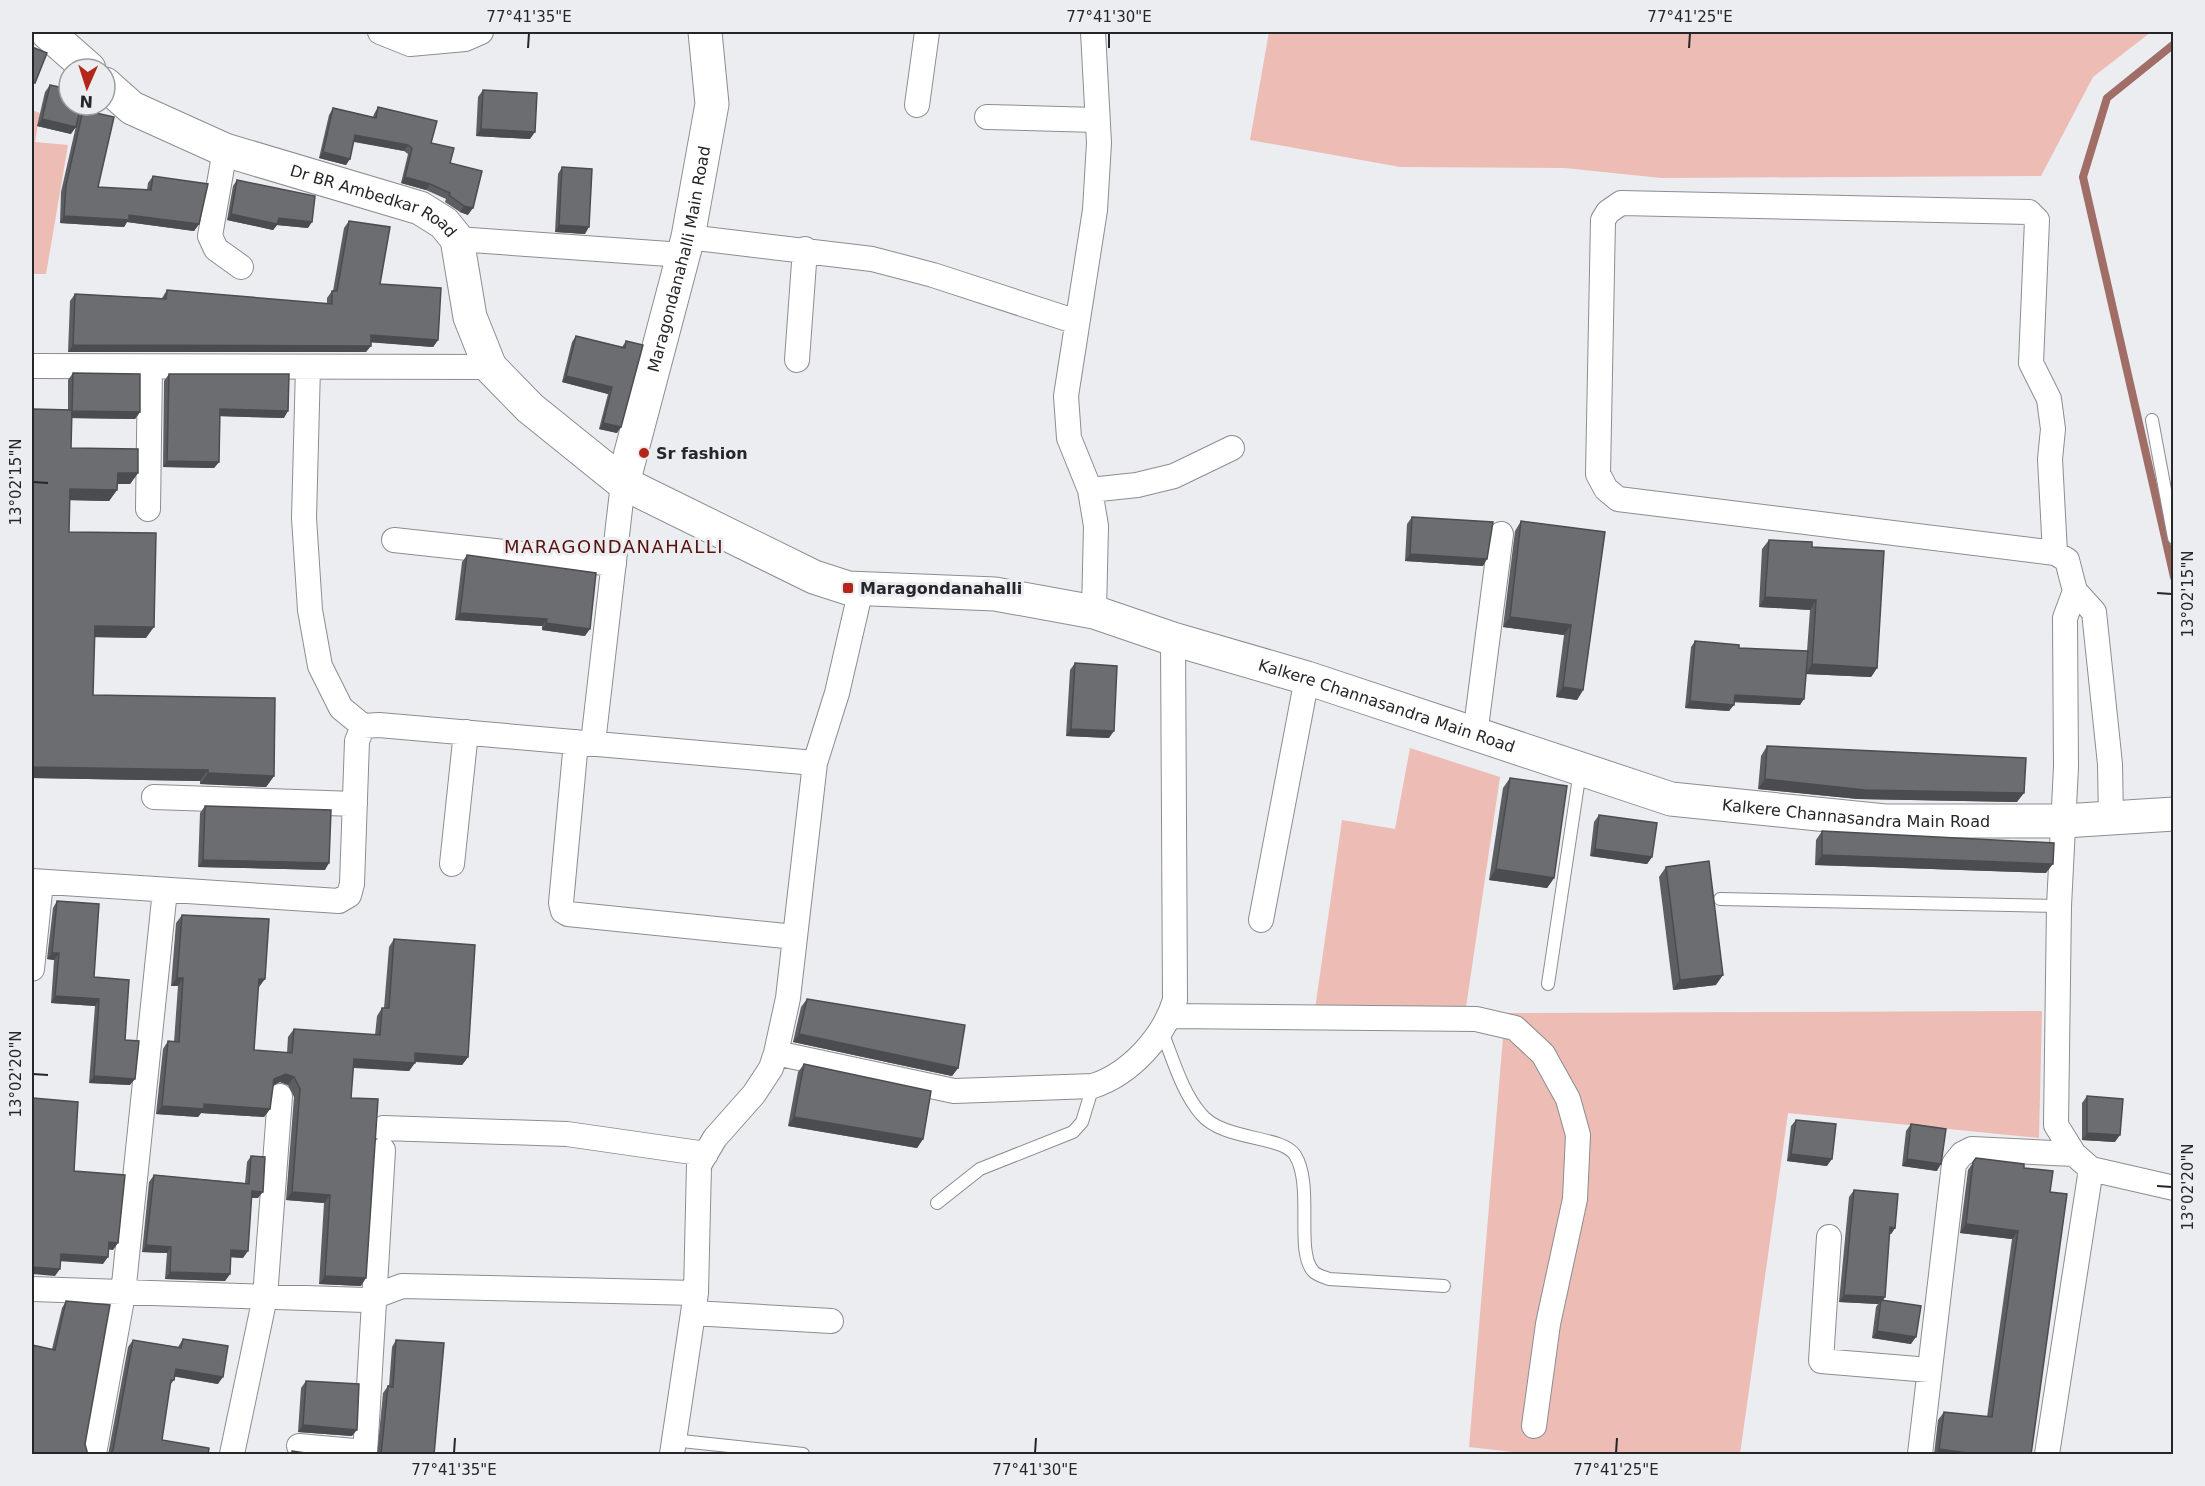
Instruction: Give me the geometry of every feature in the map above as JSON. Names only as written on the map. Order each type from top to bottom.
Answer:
[{"type":"main road","points":[[47,32],[75,57]]},
{"type":"main road","name":"Maragondanahalli Main Road","points":[[623,483],[686,246],[712,104],[705,32]]},
{"type":"main road","name":"Dr BR Ambedkar Road","points":[[117,95],[132,108],[225,150],[420,208],[444,224],[457,239],[470,317],[490,368],[530,408],[623,483]]},
{"type":"main road","name":"Kalkere Channasandra Main Road","points":[[623,483],[814,577],[848,588],[996,594],[1094,612],[1173,639],[1307,678],[1671,799],[1886,821],[2111,820],[2174,814]]},
{"type":"street","points":[[380,32],[410,44],[465,39],[481,32]]},
{"type":"street","points":[[917,105],[927,32]]},
{"type":"street","points":[[1093,32],[1099,143],[1095,210],[1066,396],[1069,438],[1090,490],[1096,526],[1094,612]]},
{"type":"street","points":[[987,117],[1097,120]]},
{"type":"street","points":[[225,150],[210,222],[210,236],[216,249],[241,267]]},
{"type":"street","points":[[2055,553],[2050,459],[2053,429],[2049,399],[2031,363],[2037,220],[2029,212],[1621,203],[1608,212],[1603,220],[1598,474],[1606,489],[1618,499],[2055,553],[2067,560],[2075,591],[2094,612],[2110,764],[2111,820]]},
{"type":"street","points":[[457,239],[805,249],[872,259],[902,267],[1077,322]]},
{"type":"street","points":[[797,360],[805,249]]},
{"type":"street","points":[[32,366],[490,368]]},
{"type":"street","points":[[148,509],[150,367]]},
{"type":"street","points":[[308,367],[304,519],[310,610],[320,666],[341,708],[363,726],[380,725],[466,732],[815,763]]},
{"type":"street","points":[[1090,490],[1137,485],[1174,476],[1232,448]]},
{"type":"street","points":[[623,483],[614,564],[584,743],[561,903],[563,911],[568,914],[795,937]]},
{"type":"street","points":[[1475,735],[1501,534]]},
{"type":"street","points":[[394,540],[614,564]]},
{"type":"street","points":[[672,1447],[695,1303],[699,1165],[715,1138],[754,1094],[771,1068],[776,1053],[788,998],[815,763],[837,693],[861,589]]},
{"type":"street","points":[[2048,1455],[2082,1161],[2056,1125],[2059,906],[2064,821],[2065,618],[2075,591]]},
{"type":"street","points":[[776,1053],[954,1091],[1093,1086],[1113,1079],[1166,1024],[1175,1000],[1173,639]]},
{"type":"street","points":[[1261,920],[1307,678]]},
{"type":"street","points":[[32,969],[36,882],[339,901],[349,895],[352,884],[357,741],[363,726]]},
{"type":"street","points":[[452,864],[466,732]]},
{"type":"street","points":[[154,797],[355,804]]},
{"type":"street","points":[[94,1455],[123,1294],[165,890]]},
{"type":"street","points":[[1166,1024],[1476,1019],[1515,1028],[1543,1054],[1568,1099],[1578,1135],[1575,1199],[1548,1324],[1534,1426]]},
{"type":"street","points":[[232,1455],[265,1297],[280,1096]]},
{"type":"street","points":[[299,1446],[365,1453],[383,1139],[567,1134],[706,1154]]},
{"type":"street","points":[[1920,1454],[1954,1164],[1962,1154],[1972,1149],[2082,1161],[2174,1188]]},
{"type":"street","points":[[1829,1237],[1821,1361],[1929,1370]]},
{"type":"street","points":[[32,1289],[123,1294],[365,1300],[402,1286],[695,1303],[831,1321]]},
{"type":"lane","points":[[2152,420],[2174,538]]},
{"type":"lane","points":[[1548,984],[1580,770]]},
{"type":"lane","points":[[1720,899],[2059,906]]},
{"type":"lane","points":[[1166,1024],[1184,1086],[1201,1115],[1216,1127],[1241,1136],[1281,1145],[1294,1153],[1301,1167],[1305,1197],[1306,1258],[1313,1272],[1329,1279],[1444,1286]]},
{"type":"lane","points":[[937,1203],[980,1169],[1073,1132],[1082,1122],[1093,1086]]},
{"type":"lane","points":[[672,1447],[803,1455]]},
{"type":"shaded area","points":[[1269,32],[2151,32],[2093,77],[2041,176],[1661,178],[1565,168],[1400,167],[1250,140]]},
{"type":"shaded area","points":[[32,110],[40,113],[35,142],[68,145],[46,274],[32,274]]},
{"type":"shaded area","points":[[1410,748],[1500,777],[1465,1014],[1315,1009],[1342,820],[1395,829]]},
{"type":"shaded area","points":[[2042,1011],[2039,1138],[1788,1113],[1740,1454],[1531,1454],[1469,1447],[1505,1013]]},
{"type":"building","points":[[32,47],[47,53],[35,83],[32,82]]},
{"type":"building","points":[[50,85],[57,86],[57,117],[78,117],[76,127],[42,119]]},
{"type":"building","points":[[483,90],[537,93],[535,132],[481,129]]},
{"type":"building","points":[[378,107],[437,121],[431,143],[454,148],[450,163],[482,171],[473,208],[464,206],[449,195],[450,193],[405,177],[412,148],[408,145],[355,135],[350,159],[323,152],[333,108],[376,118]]},
{"type":"building","points":[[81,117],[114,117],[98,187],[151,190],[153,176],[208,184],[199,224],[129,215],[129,220],[64,216],[66,185]]},
{"type":"building","points":[[562,167],[592,169],[589,227],[559,225]]},
{"type":"building","points":[[237,180],[315,196],[312,222],[279,218],[277,224],[231,214]]},
{"type":"building","points":[[349,221],[390,227],[380,284],[441,288],[438,340],[371,335],[371,346],[73,345],[75,294],[166,299],[167,290],[332,304],[332,291],[337,291]]},
{"type":"building","points":[[576,336],[625,348],[626,341],[643,345],[621,427],[603,423],[612,387],[566,376]]},
{"type":"building","points":[[73,373],[140,374],[140,412],[72,411]]},
{"type":"building","points":[[169,374],[289,374],[288,411],[220,409],[219,462],[167,461]]},
{"type":"building","points":[[32,409],[72,410],[71,448],[138,449],[138,473],[118,473],[117,490],[70,489],[69,532],[156,533],[154,627],[95,626],[93,695],[275,698],[274,776],[208,773],[208,770],[32,767]]},
{"type":"building","points":[[1412,517],[1493,522],[1487,559],[1410,554]]},
{"type":"building","points":[[1521,521],[1605,532],[1583,690],[1563,687],[1571,625],[1510,617]]},
{"type":"building","points":[[1769,540],[1812,542],[1812,547],[1884,551],[1877,668],[1812,664],[1816,600],[1765,597]]},
{"type":"building","points":[[467,555],[596,573],[590,629],[546,623],[547,619],[460,613]]},
{"type":"building","points":[[1695,641],[1739,645],[1739,648],[1808,651],[1804,699],[1735,695],[1734,705],[1690,701]]},
{"type":"building","points":[[1075,663],[1117,666],[1114,731],[1071,729]]},
{"type":"building","points":[[1767,746],[2026,758],[2024,793],[1865,790],[1765,779]]},
{"type":"building","points":[[1510,778],[1567,786],[1554,878],[1496,869]]},
{"type":"building","points":[[205,806],[331,810],[329,863],[203,860]]},
{"type":"building","points":[[1599,815],[1657,823],[1652,857],[1595,849]]},
{"type":"building","points":[[1822,831],[2054,843],[2053,864],[1822,855]]},
{"type":"building","points":[[1709,861],[1723,975],[1680,980],[1666,867]]},
{"type":"building","points":[[57,901],[99,904],[94,977],[129,980],[125,1040],[139,1041],[135,1079],[94,1076],[99,999],[55,996],[59,953],[52,953]]},
{"type":"building","points":[[182,915],[269,919],[265,979],[259,979],[254,1050],[292,1053],[294,1029],[380,1035],[382,1008],[389,1008],[394,939],[475,945],[468,1057],[415,1053],[415,1063],[354,1059],[351,1098],[378,1099],[366,1278],[325,1276],[330,1195],[292,1192],[300,1089],[294,1077],[286,1074],[274,1079],[270,1109],[204,1104],[204,1109],[162,1106],[168,1041],[179,1042],[183,978],[177,978]]},
{"type":"building","points":[[807,999],[965,1025],[958,1068],[799,1034]]},
{"type":"building","points":[[804,1064],[931,1091],[923,1139],[794,1117]]},
{"type":"building","points":[[2087,1096],[2123,1099],[2120,1135],[2087,1133]]},
{"type":"building","points":[[33,1098],[78,1102],[74,1171],[125,1175],[118,1243],[109,1242],[108,1257],[61,1254],[60,1269],[32,1267]]},
{"type":"building","points":[[1796,1120],[1836,1124],[1832,1159],[1791,1154]]},
{"type":"building","points":[[1911,1124],[1946,1129],[1941,1164],[1907,1159]]},
{"type":"building","points":[[251,1156],[265,1157],[263,1192],[252,1191],[248,1251],[231,1250],[230,1274],[170,1272],[171,1247],[146,1245],[154,1175],[249,1184]]},
{"type":"building","points":[[1976,1158],[2024,1164],[2024,1168],[2053,1171],[2050,1192],[2067,1194],[2031,1455],[1982,1455],[1939,1449],[1944,1412],[1992,1417],[2018,1231],[1966,1224],[1973,1162]]},
{"type":"building","points":[[1854,1190],[1898,1194],[1895,1228],[1890,1227],[1885,1297],[1844,1295]]},
{"type":"building","points":[[1881,1300],[1921,1306],[1916,1337],[1877,1331]]},
{"type":"building","points":[[66,1301],[110,1305],[85,1444],[88,1455],[47,1455],[33,1452],[32,1455],[32,1345],[55,1350]]},
{"type":"building","points":[[183,1339],[228,1346],[223,1377],[176,1369],[174,1380],[171,1380],[162,1440],[209,1448],[208,1455],[110,1455],[113,1450],[133,1340],[181,1348]]},
{"type":"building","points":[[396,1340],[444,1343],[434,1455],[381,1455],[388,1386],[393,1387]]},
{"type":"building","points":[[306,1381],[359,1384],[357,1430],[303,1425]]},
{"type":"building","points":[[292,1451],[319,1455],[292,1455]]},
{"type":"waterway","points":[[2174,44],[2107,98],[2083,177],[2174,577]]},
{"type":"place","name":"Sr fashion","points":[[644,453]]},
{"type":"place","name":"Maragondanahalli","points":[[848,588]]},
{"type":"district","name":"MARAGONDANAHALLI","points":[[614,547]]}]
